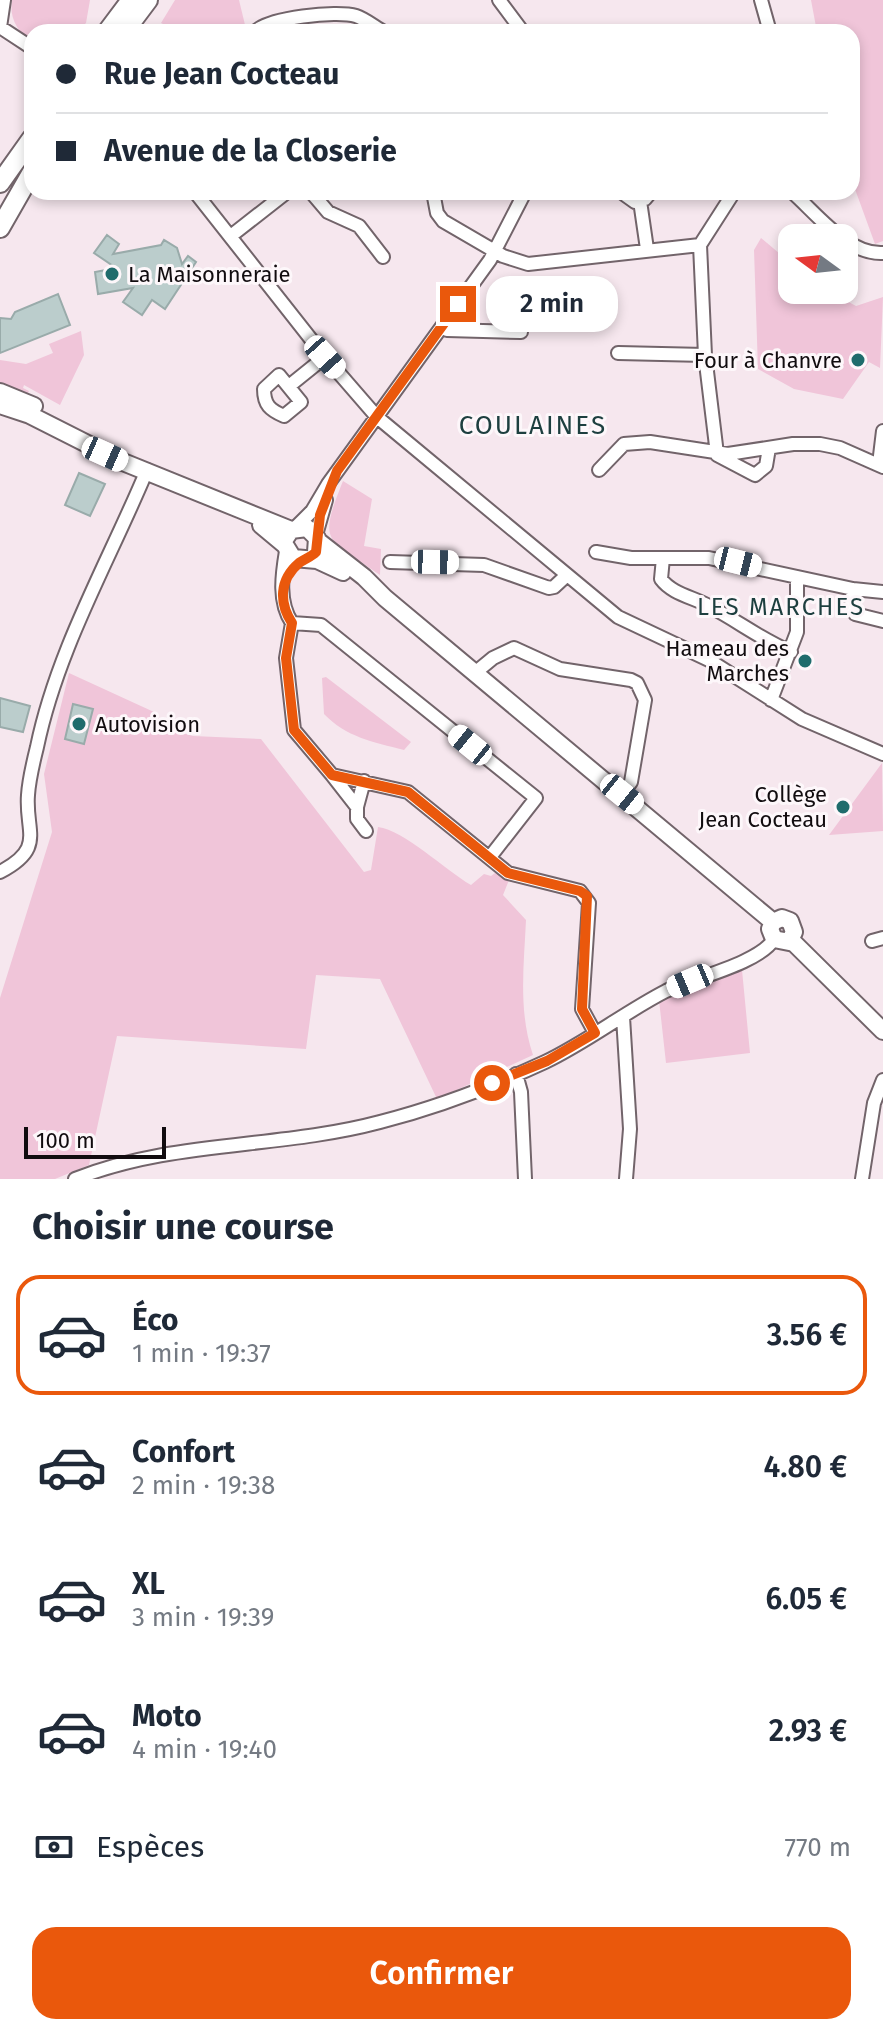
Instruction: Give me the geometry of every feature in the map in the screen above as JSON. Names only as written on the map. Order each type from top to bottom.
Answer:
[{"type":"highway","points":[[113,24],[131,0]]},
{"type":"highway","points":[[130,24],[148,0]]},
{"type":"highway","points":[[0,166],[24,134]]},
{"type":"highway","points":[[0,183],[24,149]]},
{"type":"highway","points":[[0,203],[24,169]]},
{"type":"highway","points":[[0,228],[24,186]]},
{"type":"main road","points":[[0,392],[45,411],[126,455],[147,470]]},
{"type":"main road","points":[[0,405],[30,415],[93,448]]},
{"type":"main road","points":[[0,416],[19,420],[147,470],[241,512],[290,538]]},
{"type":"main road","points":[[290,538],[307,528],[385,598],[622,794],[883,1031]]},
{"type":"main road","points":[[290,538],[293,558],[336,567],[385,598]]},
{"type":"main road","points":[[305,560],[316,552],[317,538]]},
{"type":"street","points":[[4,0],[0,27],[24,43]]},
{"type":"street","points":[[499,0],[517,24]]},
{"type":"street","points":[[761,0],[768,24]]},
{"type":"street","points":[[266,24],[343,13],[357,16],[370,24]]},
{"type":"street","points":[[202,200],[325,357],[377,417],[618,617],[709,660],[802,719],[883,754]]},
{"type":"street","points":[[232,235],[277,200]]},
{"type":"street","points":[[318,200],[328,212],[359,226],[383,257]]},
{"type":"street","points":[[435,200],[439,218],[495,252],[528,264],[700,245]]},
{"type":"street","points":[[357,807],[294,730],[286,658],[292,623],[285,612],[283,583],[290,538],[495,252],[521,200]]},
{"type":"street","points":[[629,200],[640,201],[647,249]]},
{"type":"street","points":[[717,454],[705,355],[700,245],[729,200]]},
{"type":"street","points":[[801,200],[854,246],[867,254],[883,253]]},
{"type":"street","points":[[442,327],[447,330],[521,332]]},
{"type":"street","points":[[618,353],[705,355]]},
{"type":"street","points":[[289,386],[325,357]]},
{"type":"street","points":[[599,470],[624,444],[650,442],[717,454],[820,444],[840,448],[881,466],[883,431]]},
{"type":"street","points":[[717,454],[755,475],[766,466],[769,448]]},
{"type":"street","points":[[0,872],[28,848],[32,823],[27,798],[47,699],[147,470]]},
{"type":"street","points":[[317,538],[337,471]]},
{"type":"street","points":[[596,552],[631,558],[709,558],[853,589],[883,592]]},
{"type":"street","points":[[663,558],[661,579],[667,588],[712,607],[761,640],[791,652]]},
{"type":"street","points":[[283,583],[305,560]]},
{"type":"street","points":[[390,562],[484,565],[549,588],[567,575]]},
{"type":"street","points":[[771,700],[797,632],[797,577]]},
{"type":"street","points":[[853,589],[851,606],[855,614],[883,621]]},
{"type":"street","points":[[292,623],[321,625],[536,798],[490,857]]},
{"type":"street","points":[[476,672],[514,648],[560,669],[637,683],[645,700],[631,782],[622,794]]},
{"type":"street","points":[[332,775],[408,792],[508,873],[580,891],[587,896],[582,1009],[595,1033]]},
{"type":"street","points":[[364,781],[357,819],[366,831]]},
{"type":"street","points":[[75,1179],[140,1159],[322,1134],[378,1123],[547,1061],[665,992],[761,954],[779,934]]},
{"type":"street","points":[[623,1017],[630,1129],[626,1179]]},
{"type":"street","points":[[516,1074],[521,1092],[525,1179]]},
{"type":"street","points":[[862,1179],[874,1103],[883,1080]]},
{"type":"street","points":[[874,1103],[883,1090]]},
{"type":"shaded area","points":[[12,0],[90,0],[85,24],[24,24],[24,34],[15,24]]},
{"type":"shaded area","points":[[175,0],[239,0],[245,24],[163,24]]},
{"type":"shaded area","points":[[811,0],[883,0],[883,241],[875,244],[859,200],[860,24],[816,24]]},
{"type":"shaded area","points":[[761,238],[778,252],[778,304],[856,306],[883,297],[880,368],[869,362],[843,399],[794,389],[758,369],[754,250]]},
{"type":"shaded area","points":[[81,331],[84,355],[60,405],[24,385],[23,388],[29,391],[27,395],[0,392],[0,360],[26,364],[53,353],[49,344]]},
{"type":"shaded area","points":[[343,481],[372,499],[364,546],[381,549],[380,575],[338,546],[332,538],[330,518]]},
{"type":"shaded area","points":[[69,673],[154,712],[166,728],[193,736],[261,739],[364,872],[371,870],[378,827],[400,835],[471,885],[484,874],[491,876],[495,873],[509,880],[503,895],[526,920],[524,1005],[533,1055],[437,1099],[380,979],[316,975],[306,1049],[117,1036],[89,1165],[55,1179],[0,1179],[0,998],[52,832],[44,774]]},
{"type":"shaded area","points":[[326,677],[411,742],[404,750],[361,738],[332,722],[324,714],[322,678]]},
{"type":"shaded area","points":[[882,763],[883,831],[829,835]]},
{"type":"shaded area","points":[[742,970],[750,1053],[666,1063],[659,1000],[677,991],[682,993],[690,985],[710,977]]},
{"type":"building","name":"La Maisonneraie","points":[[107,235],[119,244],[113,254],[161,245],[164,240],[177,248],[182,264],[188,256],[196,262],[165,309],[152,300],[142,315],[123,302],[133,288],[98,294],[95,272],[116,268],[94,253]]},
{"type":"building","points":[[58,294],[70,325],[0,353],[0,318],[11,319],[15,312]]},
{"type":"building","points":[[79,473],[105,484],[90,516],[65,505]]},
{"type":"building","points":[[0,698],[30,706],[23,732],[0,727]]},
{"type":"building","name":"Autovision","points":[[73,704],[93,709],[84,744],[65,739]]},
{"type":"place","name":"La Maisonneraie","points":[[112,274]]},
{"type":"place","name":"Four à Chanvre","points":[[858,360]]},
{"type":"place","name":"Hameau des Marches","points":[[805,661]]},
{"type":"place","name":"Autovision","points":[[79,724]]},
{"type":"place","name":"Collège Jean Cocteau","points":[[843,807]]},
{"type":"district","name":"COULAINES","points":[[533,425]]},
{"type":"district","name":"LES MARCHES","points":[[781,607]]},
{"type":"route","points":[[458,304],[337,471],[320,515],[316,552],[302,560],[291,572],[283,583],[282,598],[285,612],[292,623],[286,658],[294,730],[332,775],[408,792],[508,873],[580,891],[587,896],[582,1009],[595,1033],[547,1061],[492,1083]]}]
